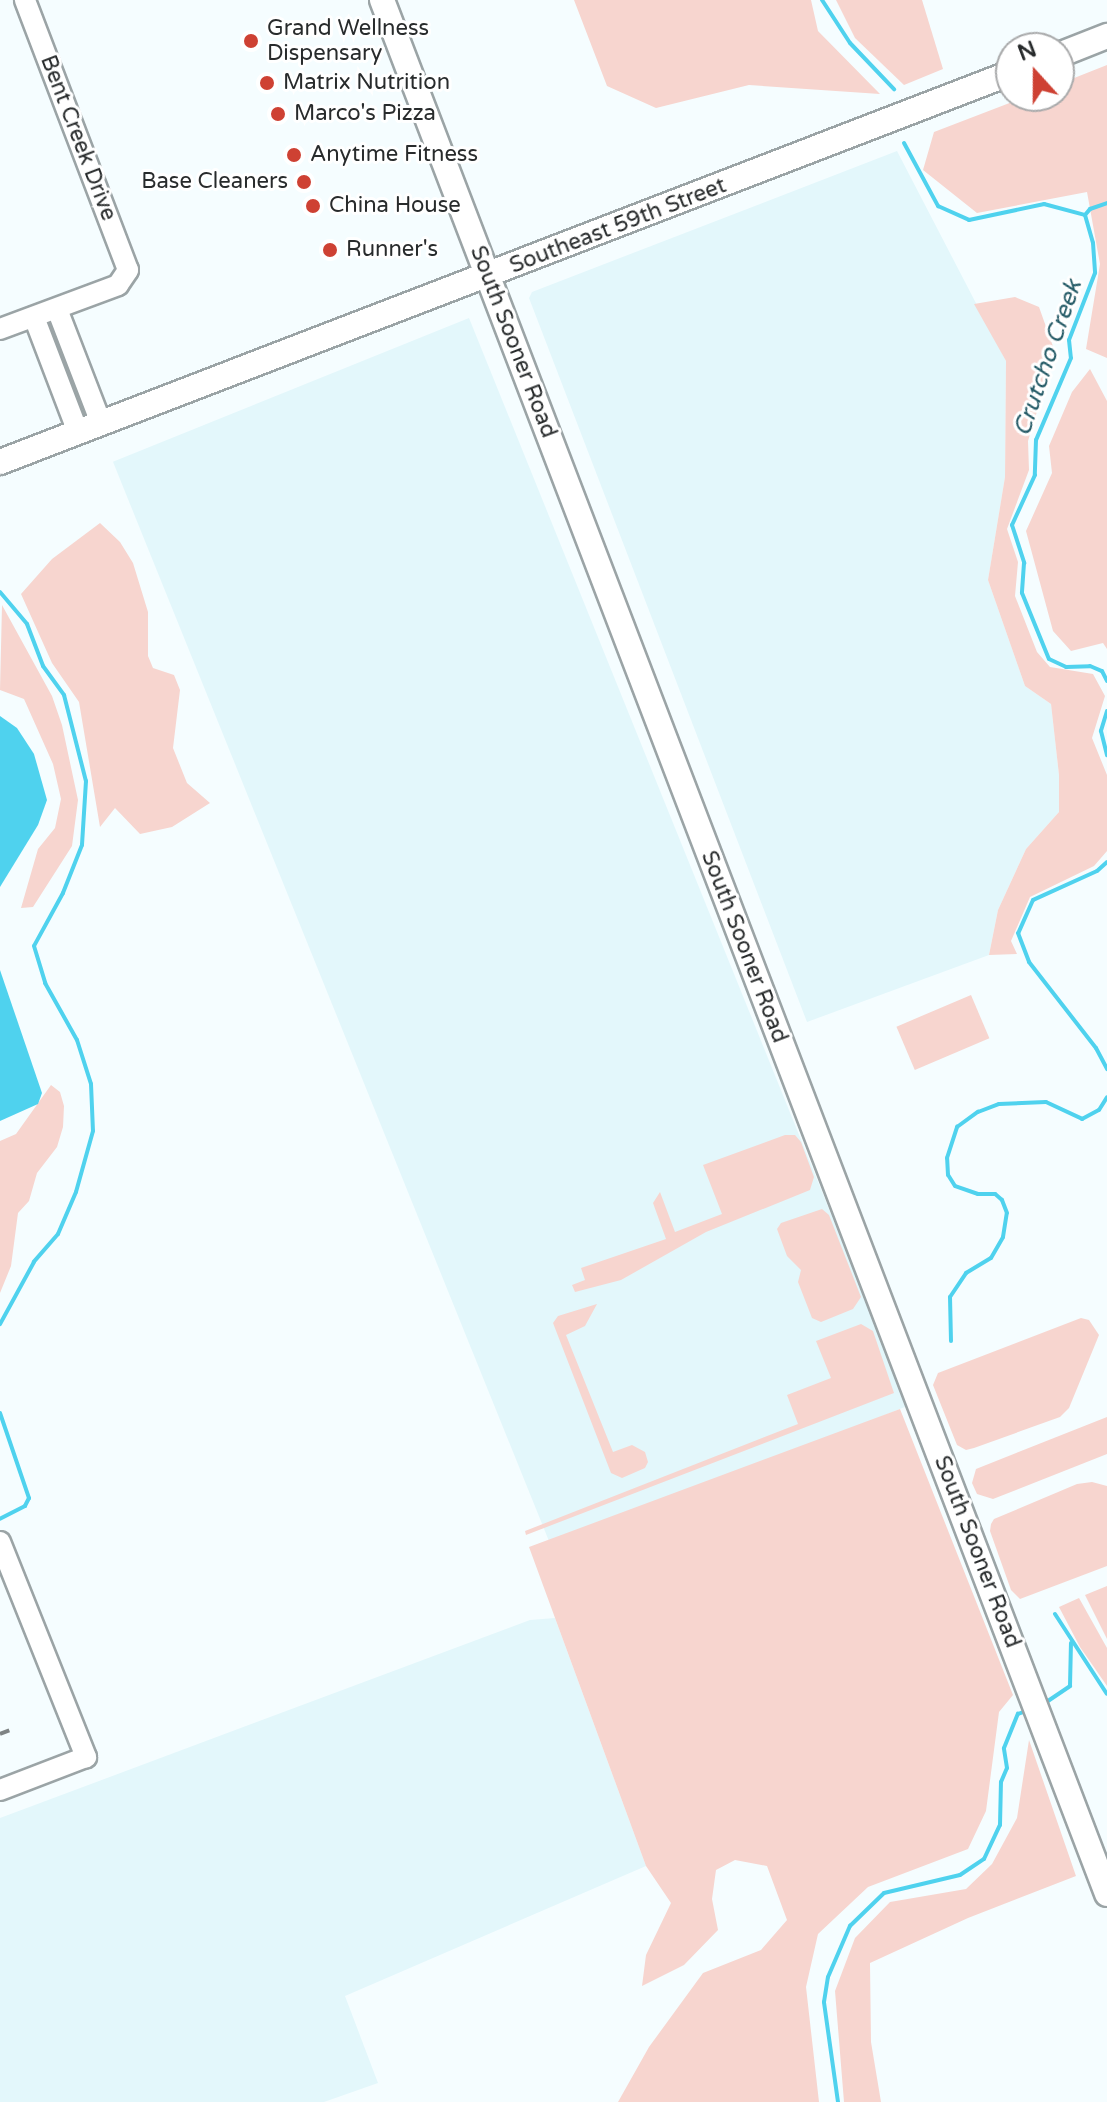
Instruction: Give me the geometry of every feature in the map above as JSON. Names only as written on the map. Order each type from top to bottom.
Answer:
[{"type":"main road","name":"South Sooner Road","points":[[382,0],[1107,1894]]},
{"type":"main road","points":[[1075,49],[1107,36]]},
{"type":"main road","name":"Southeast 59th Street","points":[[0,462],[488,277],[995,79]]},
{"type":"street","name":"Bent Creek Drive","points":[[25,0],[126,263],[126,277],[118,285],[57,309]]},
{"type":"street","points":[[0,329],[57,309],[89,428]]},
{"type":"street","points":[[34,317],[89,428]]},
{"type":"street","points":[[0,1542],[86,1757],[0,1790]]},
{"type":"shaded area","points":[[574,0],[811,0],[818,31],[880,94],[749,85],[656,108],[607,86]]},
{"type":"shaded area","points":[[836,0],[922,0],[943,69],[904,85],[855,38]]},
{"type":"shaded area","points":[[1107,65],[1107,358],[1086,349],[1100,264],[1087,192],[977,213],[923,170],[934,132],[995,109],[995,112],[1075,112],[1075,78]]},
{"type":"shaded area","points":[[897,151],[1006,361],[1005,477],[988,580],[1025,686],[1051,704],[1059,775],[1059,812],[1026,849],[998,910],[989,955],[807,1022],[529,298],[532,292]]},
{"type":"shaded area","points":[[1015,297],[1039,307],[1055,352],[1028,441],[1029,470],[1007,529],[1018,562],[1015,596],[1037,652],[1050,667],[1093,674],[1105,696],[1092,738],[1107,775],[1107,851],[1094,866],[1030,897],[1011,941],[1017,954],[989,955],[998,910],[1026,849],[1059,812],[1059,775],[1051,704],[1025,686],[988,580],[1005,477],[1006,361],[974,304]]},
{"type":"shaded area","points":[[469,318],[908,1406],[552,1549],[113,462]]},
{"type":"shaded area","points":[[1090,369],[1107,401],[1107,649],[1103,643],[1071,651],[1053,631],[1026,531],[1052,473],[1049,446],[1072,392]]},
{"type":"shaded area","points":[[100,523],[120,542],[133,563],[148,612],[148,656],[153,668],[174,675],[180,690],[173,748],[187,783],[210,803],[172,827],[140,834],[115,808],[100,827],[79,702],[52,663],[21,594],[52,559]]},
{"type":"shaded area","points":[[2,605],[52,696],[62,725],[78,800],[72,846],[33,907],[21,908],[38,849],[55,828],[61,799],[53,764],[24,699],[0,690]]},
{"type":"shaded area","points":[[971,995],[989,1038],[915,1070],[896,1027]]},
{"type":"shaded area","points":[[51,1085],[60,1092],[64,1106],[63,1127],[57,1147],[37,1173],[29,1201],[18,1213],[11,1266],[0,1293],[0,1141],[16,1134]]},
{"type":"shaded area","points":[[785,1135],[795,1135],[801,1142],[814,1177],[810,1190],[706,1232],[621,1280],[575,1292],[572,1285],[585,1280],[581,1268],[666,1239],[653,1203],[660,1192],[675,1232],[722,1214],[703,1165]]},
{"type":"shaded area","points":[[822,1209],[829,1215],[861,1297],[853,1309],[821,1322],[812,1318],[798,1282],[801,1270],[787,1256],[777,1229],[781,1223]]},
{"type":"shaded area","points":[[597,1304],[585,1326],[566,1335],[613,1452],[632,1445],[645,1452],[648,1462],[645,1468],[622,1478],[611,1473],[553,1323],[558,1316]]},
{"type":"shaded area","points":[[1081,1318],[1089,1320],[1099,1335],[1069,1408],[1060,1417],[974,1448],[966,1450],[957,1445],[933,1385],[938,1373]]},
{"type":"shaded area","points":[[861,1324],[873,1331],[894,1393],[526,1535],[525,1531],[798,1424],[787,1395],[831,1378],[816,1341]]},
{"type":"shaded area","points":[[900,1409],[1013,1695],[999,1712],[986,1811],[968,1849],[868,1887],[818,1934],[806,1987],[819,2102],[618,2102],[649,2047],[703,1973],[761,1950],[787,1920],[767,1866],[735,1860],[716,1870],[712,1899],[718,1930],[684,1965],[642,1986],[646,1955],[671,1903],[646,1866],[529,1547]]},
{"type":"shaded area","points":[[1107,1417],[1107,1454],[993,1499],[977,1494],[972,1483],[976,1469]]},
{"type":"shaded area","points":[[1092,1482],[1107,1486],[1107,1566],[1020,1599],[1011,1590],[990,1531],[994,1519],[1077,1484]]},
{"type":"shaded area","points":[[1107,1586],[1107,1639],[1085,1595]]},
{"type":"shaded area","points":[[1079,1598],[1107,1648],[1107,1686],[1080,1647],[1059,1607]]},
{"type":"shaded area","points":[[555,1618],[646,1866],[345,1996],[378,2083],[324,2102],[0,2102],[0,1818],[530,1620]]},
{"type":"shaded area","points":[[1029,1740],[1076,1876],[968,1918],[870,1963],[871,2042],[881,2102],[844,2102],[835,1991],[855,1938],[890,1902],[966,1889],[992,1864],[1017,1818]]},
{"type":"water","points":[[0,716],[17,728],[34,754],[47,800],[38,825],[0,887]]},
{"type":"water","points":[[0,970],[42,1093],[38,1104],[0,1121]]},
{"type":"waterway","name":"Crutcho Creek","points":[[822,0],[850,43],[894,89]]},
{"type":"waterway","name":"Crutcho Creek","points":[[904,143],[938,206],[969,220],[1044,204],[1085,215],[1093,243],[1095,273],[1069,340],[1071,358],[1036,440],[1035,475],[1012,525],[1024,563],[1022,593],[1049,659],[1066,667],[1090,666],[1102,671],[1107,681]]},
{"type":"waterway","points":[[1085,215],[1090,209],[1107,203]]},
{"type":"waterway","points":[[0,592],[27,624],[43,666],[64,695],[86,781],[82,845],[63,893],[34,946],[45,983],[77,1040],[91,1084],[93,1131],[76,1192],[58,1234],[34,1262],[0,1324]]},
{"type":"waterway","name":"Crutcho Creek","points":[[1107,711],[1101,731],[1107,755]]},
{"type":"waterway","name":"Crutcho Creek","points":[[1107,862],[1097,871],[1033,900],[1018,933],[1029,962],[1096,1048],[1107,1069]]},
{"type":"waterway","name":"Crutcho Creek","points":[[951,1341],[950,1297],[966,1273],[991,1258],[1003,1237],[1007,1213],[1002,1200],[995,1194],[978,1194],[955,1186],[948,1175],[947,1158],[957,1127],[978,1112],[999,1104],[1046,1102],[1082,1119],[1099,1110],[1107,1097]]},
{"type":"waterway","points":[[0,1413],[29,1498],[25,1506],[0,1519]]},
{"type":"waterway","points":[[1055,1614],[1107,1694]]},
{"type":"waterway","name":"Crutcho Creek","points":[[1042,1705],[1070,1686],[1071,1643]]},
{"type":"waterway","name":"Crutcho Creek","points":[[838,2102],[824,2002],[828,1977],[850,1926],[884,1893],[960,1875],[984,1859],[1000,1825],[1001,1782],[1007,1768],[1004,1748],[1018,1714],[1026,1711]]},
{"type":"railway","points":[[0,1734],[18,1727]]},
{"type":"place","name":"Grand Wellness Dispensary","points":[[251,41]]},
{"type":"place","name":"Matrix Nutrition","points":[[267,83]]},
{"type":"place","name":"Marco's Pizza","points":[[278,114]]},
{"type":"place","name":"Anytime Fitness","points":[[294,155]]},
{"type":"place","name":"Base Cleaners","points":[[304,182]]},
{"type":"place","name":"China House","points":[[313,206]]},
{"type":"place","name":"Runner's","points":[[330,250]]}]
